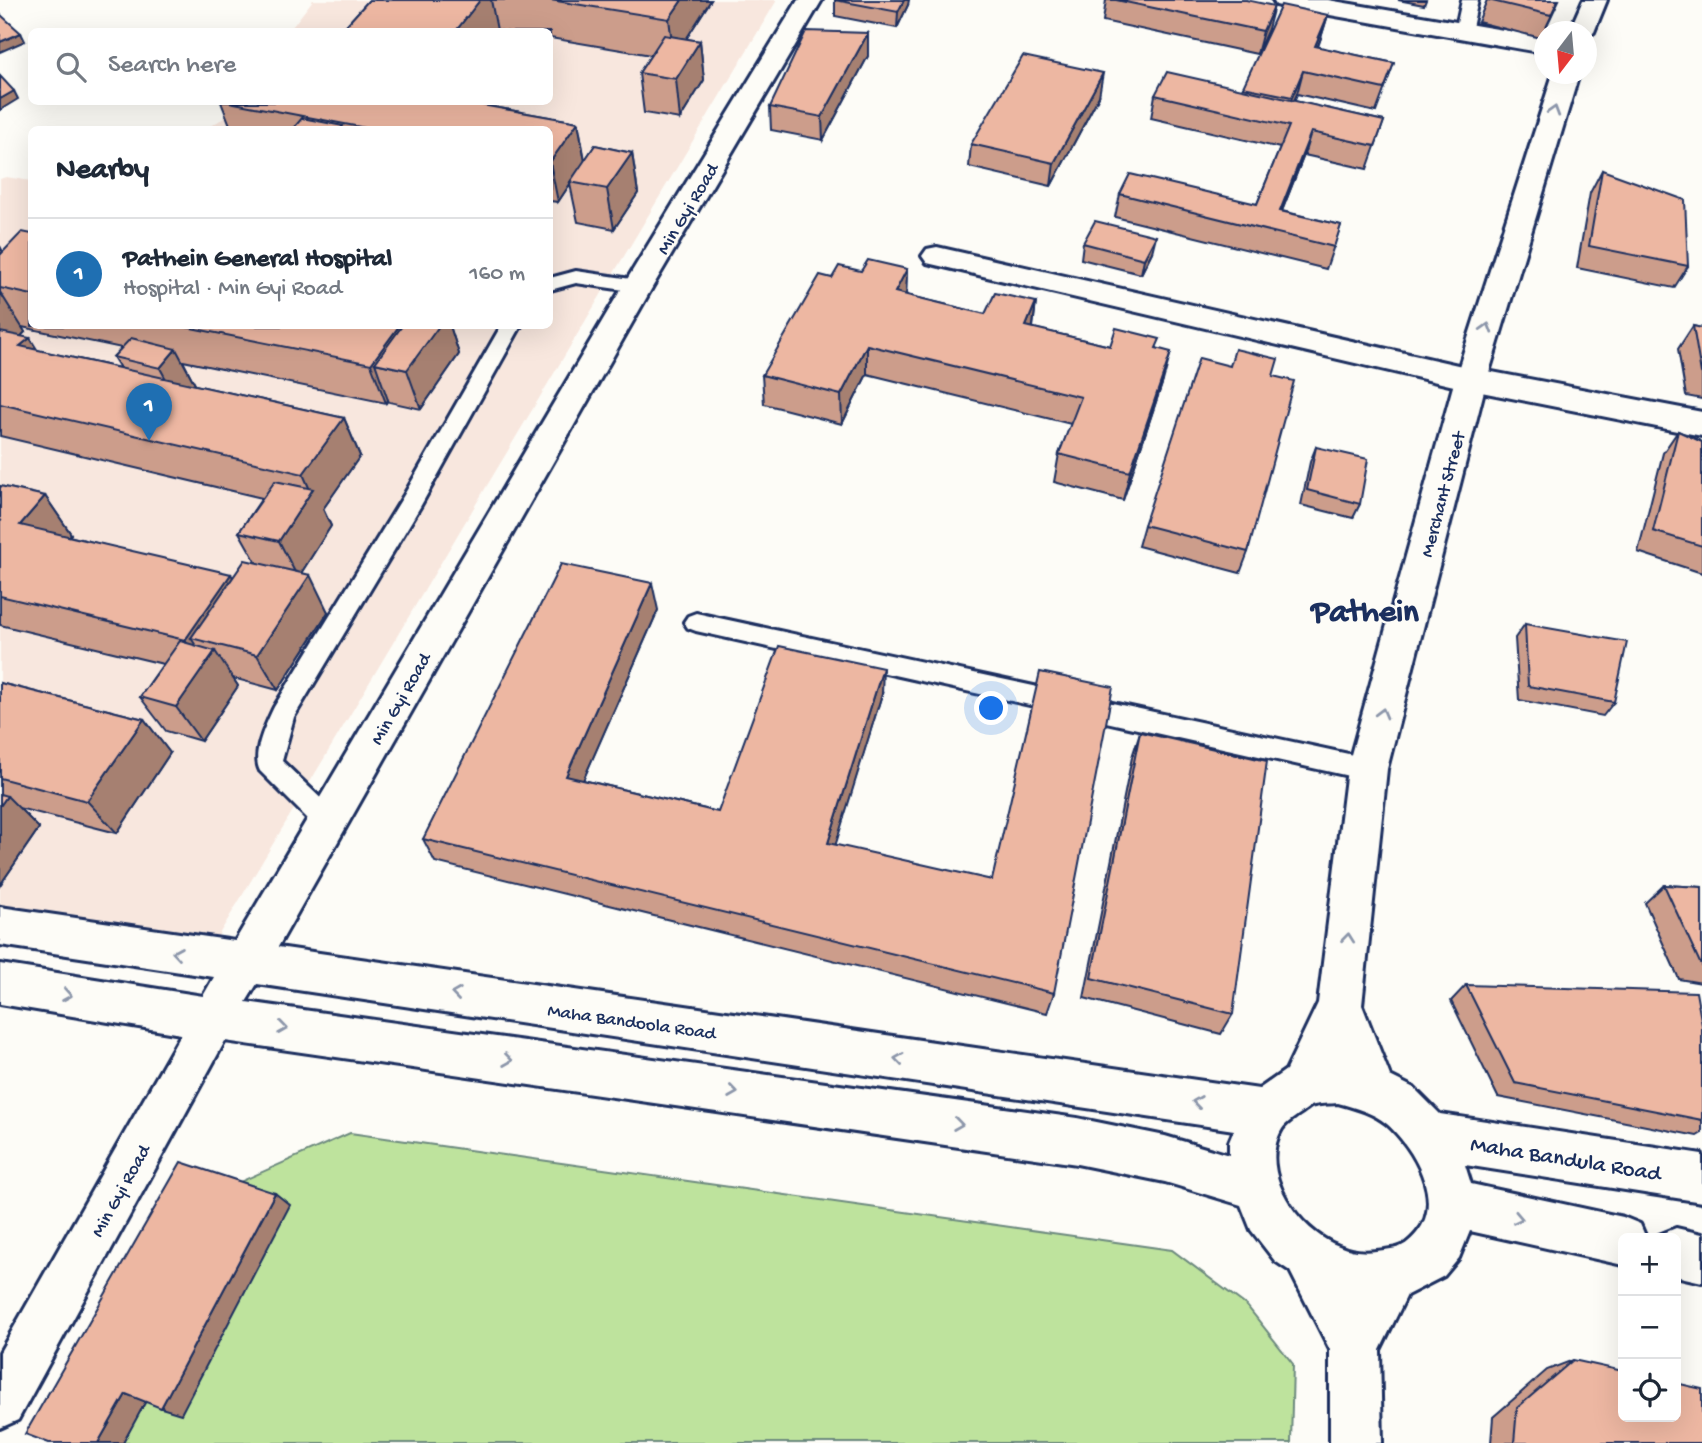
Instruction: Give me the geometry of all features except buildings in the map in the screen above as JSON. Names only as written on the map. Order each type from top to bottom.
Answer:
[{"type":"main road","name":"Min Gyi Road","points":[[0,1402],[327,821],[638,286],[810,0]]},
{"type":"main road","points":[[1285,0],[1534,43]]},
{"type":"main road","points":[[1586,21],[1595,0]]},
{"type":"main road","name":"Merchant Street","points":[[1302,1086],[1340,1006],[1367,769],[1471,379],[1563,84]]},
{"type":"main road","points":[[937,256],[1471,379],[1702,424]]},
{"type":"main road","name":"Maha Bandoola Road","points":[[0,926],[1265,1112]]},
{"type":"main road","points":[[0,984],[215,1019],[1077,1141],[1165,1159],[1255,1186]]},
{"type":"main road","name":"Merchant Street","points":[[1340,1006],[1372,1089]]},
{"type":"main road","points":[[1338,1081],[1372,1089],[1404,1108],[1430,1136],[1442,1157],[1449,1180],[1451,1203],[1446,1229],[1434,1251],[1414,1268],[1390,1277],[1362,1278],[1327,1269],[1294,1249],[1269,1220],[1255,1186],[1251,1158],[1255,1133],[1265,1112],[1273,1103],[1302,1086],[1338,1081]]},
{"type":"main road","name":"Maha Bandula Road","points":[[1430,1136],[1702,1178]]},
{"type":"main road","points":[[1451,1203],[1618,1240]]},
{"type":"main road","points":[[1681,1253],[1702,1258]]},
{"type":"main road","points":[[1308,1257],[1355,1347],[1356,1443]]},
{"type":"main road","points":[[1355,1347],[1390,1277]]},
{"type":"lane","points":[[1463,32],[1470,0]]},
{"type":"lane","points":[[553,283],[576,278],[638,286]]},
{"type":"lane","points":[[327,821],[269,764],[274,737],[283,714],[412,501],[509,329]]},
{"type":"lane","points":[[696,622],[1367,769]]},
{"type":"shaded area","points":[[313,0],[777,0],[209,951],[0,917],[0,179],[6,177],[28,181],[28,329],[553,329],[553,126],[210,126],[224,118],[234,105],[553,105],[553,28],[291,28]]},
{"type":"green space","points":[[350,1133],[1172,1250],[1247,1306],[1293,1364],[1291,1443],[50,1443],[170,1213]]},
{"type":"place","name":"Pathein General Hospital","points":[[149,441]]},
{"type":"district","name":"Pathein","points":[[1365,608]]}]
